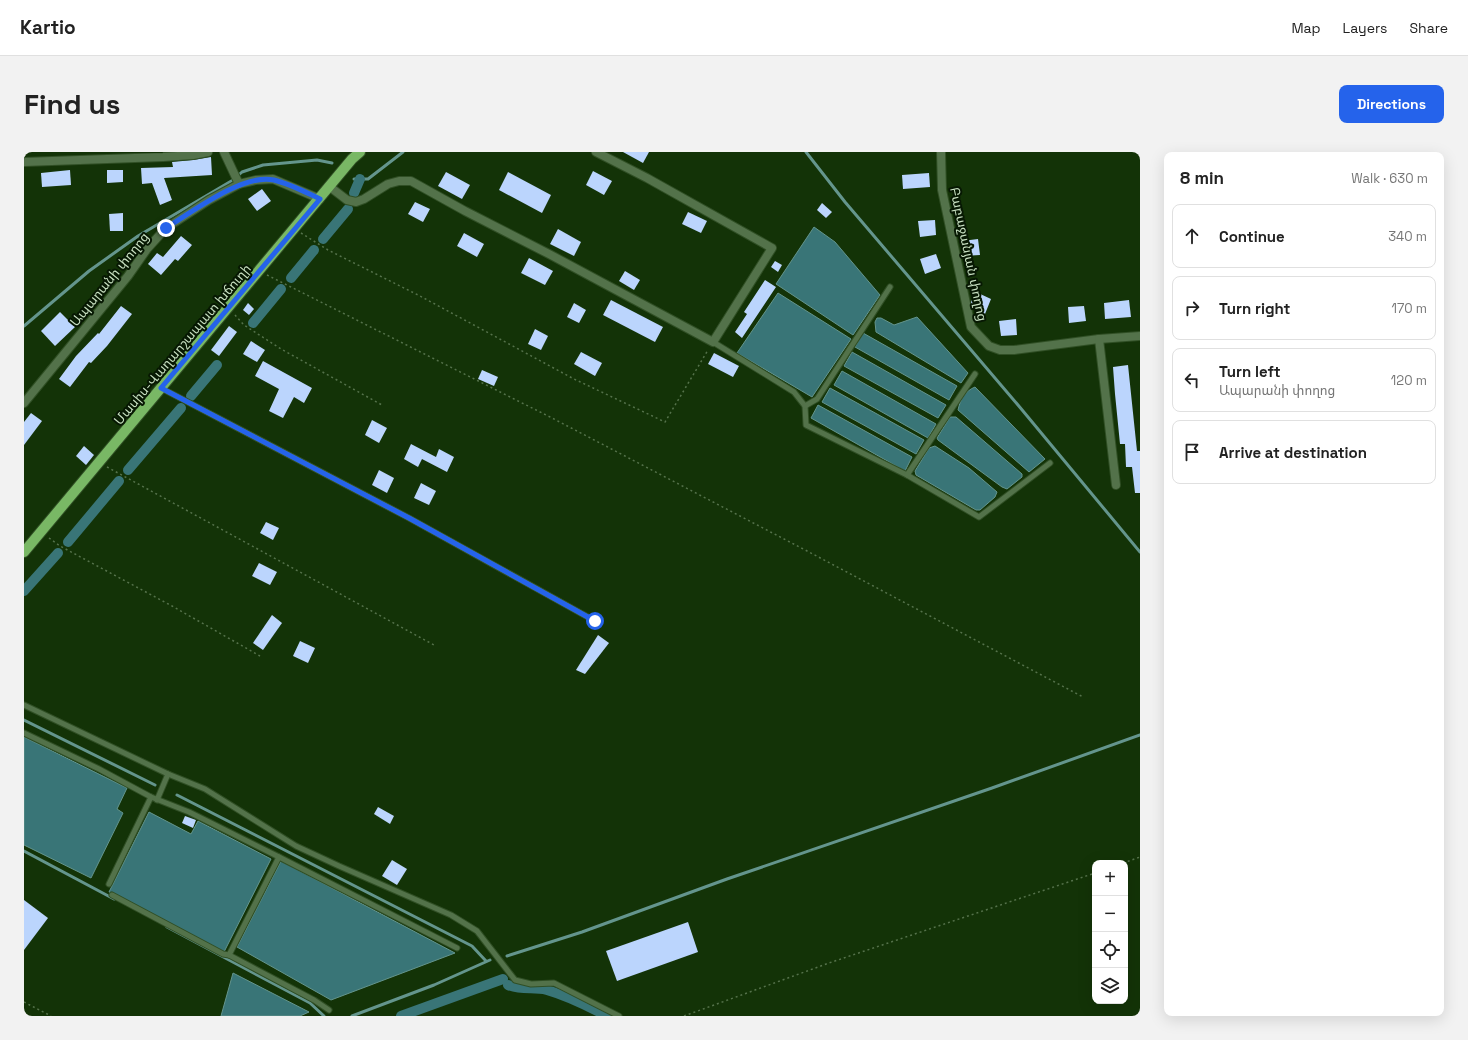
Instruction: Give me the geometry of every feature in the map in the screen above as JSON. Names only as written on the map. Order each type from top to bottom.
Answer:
[{"type":"main road","name":"Մասիս-Վաղարշապատ խճուղի","points":[[24,552],[360,152]]},
{"type":"street","points":[[24,162],[163,157],[193,155],[208,152]]},
{"type":"street","points":[[224,152],[239,184]]},
{"type":"street","points":[[330,186],[347,200],[356,202],[364,199],[388,184],[399,181],[411,181],[464,211],[549,254],[713,342],[772,248],[647,178],[596,152]]},
{"type":"street","name":"Բաբաջանյան փողոց","points":[[941,152],[942,190],[971,327],[990,346],[1000,350],[1014,350],[1099,339],[1140,336]]},
{"type":"street","name":"Ապարանի փողոց","points":[[24,404],[128,276],[147,249],[166,228],[210,200],[239,184],[256,180],[273,180],[320,199]]},
{"type":"street","points":[[1099,339],[1116,485]]},
{"type":"lane","points":[[805,406],[817,399],[890,287]]},
{"type":"lane","points":[[713,342],[794,392],[805,406],[806,425],[907,475],[979,517],[1050,463]]},
{"type":"lane","points":[[907,475],[975,374]]},
{"type":"lane","points":[[161,388],[409,518],[595,621]]},
{"type":"lane","points":[[24,705],[168,774],[205,789],[296,846],[451,915],[477,932],[515,980],[531,984],[554,983],[619,1016]]},
{"type":"lane","points":[[24,733],[99,769],[157,800],[189,812],[457,948]]},
{"type":"lane","points":[[157,800],[168,774]]},
{"type":"lane","points":[[109,884],[151,797]]},
{"type":"lane","points":[[229,955],[279,857]]},
{"type":"lane","points":[[112,895],[314,1000],[329,1010]]},
{"type":"path","points":[[295,229],[328,250],[420,296],[574,379],[664,422],[713,342]]},
{"type":"path","points":[[260,270],[294,289],[552,418],[802,548],[1083,697]]},
{"type":"path","points":[[228,308],[244,325],[282,349],[382,404]]},
{"type":"path","points":[[99,462],[434,646]]},
{"type":"path","points":[[40,532],[60,546],[172,606],[260,656]]},
{"type":"path","points":[[1128,861],[1140,857]]},
{"type":"path","points":[[684,1016],[829,963],[1092,874]]},
{"type":"path","points":[[24,1002],[51,1016]]},
{"type":"water","points":[[814,227],[835,242],[880,295],[853,335],[776,284]]},
{"type":"water","points":[[778,293],[851,339],[812,397],[737,353]]},
{"type":"water","points":[[917,317],[968,373],[961,383],[876,332],[875,322],[877,318],[881,318],[894,325]]},
{"type":"water","points":[[863,333],[957,386],[949,400],[855,347]]},
{"type":"water","points":[[852,352],[946,405],[938,418],[844,366]]},
{"type":"water","points":[[842,371],[936,424],[928,438],[834,385]]},
{"type":"water","points":[[975,387],[1045,459],[1029,472],[958,410],[964,396],[968,391]]},
{"type":"water","points":[[830,388],[924,440],[916,454],[822,402]]},
{"type":"water","points":[[818,405],[912,457],[905,471],[811,418]]},
{"type":"water","points":[[950,417],[956,417],[1022,474],[1022,477],[1007,489],[1002,487],[938,440],[937,438]]},
{"type":"water","points":[[935,446],[969,468],[997,492],[995,497],[980,510],[976,510],[916,475],[915,471],[929,448]]},
{"type":"water","points":[[24,737],[127,788],[117,809],[123,813],[91,878],[24,845]]},
{"type":"water","points":[[149,812],[191,834],[198,821],[271,859],[224,952],[109,892]]},
{"type":"water","points":[[281,861],[455,953],[331,1000],[237,947]]},
{"type":"water","points":[[233,973],[309,1012],[300,1016],[221,1016]]},
{"type":"building","points":[[623,152],[649,152],[643,163]]},
{"type":"building","points":[[211,157],[212,175],[164,178],[172,200],[160,205],[152,183],[142,184],[141,168],[173,167],[172,162]]},
{"type":"building","points":[[70,170],[71,185],[42,187],[41,173]]},
{"type":"building","points":[[107,170],[123,170],[123,182],[107,183]]},
{"type":"building","points":[[593,171],[612,181],[604,195],[586,185]]},
{"type":"building","points":[[446,172],[470,185],[462,199],[438,186]]},
{"type":"building","points":[[508,172],[551,195],[542,213],[499,190]]},
{"type":"building","points":[[929,173],[930,187],[903,189],[902,175]]},
{"type":"building","points":[[262,189],[271,201],[257,211],[248,199]]},
{"type":"building","points":[[415,202],[430,209],[423,222],[408,214]]},
{"type":"building","points":[[822,203],[832,212],[826,218],[817,210]]},
{"type":"building","points":[[688,212],[707,221],[701,233],[682,224]]},
{"type":"building","points":[[123,213],[123,231],[110,231],[109,214]]},
{"type":"building","points":[[935,220],[936,235],[920,237],[918,221]]},
{"type":"building","points":[[558,229],[581,242],[574,256],[550,244]]},
{"type":"building","points":[[464,233],[484,244],[477,257],[457,246]]},
{"type":"building","points":[[181,236],[192,245],[178,261],[175,259],[161,275],[148,264],[157,253],[163,257]]},
{"type":"building","points":[[978,239],[980,255],[963,256],[962,241]]},
{"type":"building","points":[[936,254],[941,268],[925,274],[920,259]]},
{"type":"building","points":[[529,258],[553,271],[545,285],[521,273]]},
{"type":"building","points":[[775,261],[782,265],[778,272],[771,267]]},
{"type":"building","points":[[625,271],[640,280],[634,290],[619,281]]},
{"type":"building","points":[[765,280],[776,287],[742,338],[735,332],[747,314],[744,312]]},
{"type":"building","points":[[976,292],[991,299],[985,314],[973,308],[971,302]]},
{"type":"building","points":[[611,300],[663,327],[655,342],[603,315]]},
{"type":"building","points":[[1129,300],[1131,317],[1105,319],[1104,303]]},
{"type":"building","points":[[248,303],[254,309],[249,315],[243,310]]},
{"type":"building","points":[[574,303],[586,310],[579,323],[567,317]]},
{"type":"building","points":[[121,306],[132,314],[107,346],[91,363],[89,362],[70,387],[59,379],[76,356],[98,333],[99,334]]},
{"type":"building","points":[[1084,306],[1086,321],[1069,323],[1068,307]]},
{"type":"building","points":[[60,312],[75,327],[55,346],[41,331]]},
{"type":"building","points":[[1016,319],[1017,335],[1001,336],[999,321]]},
{"type":"building","points":[[229,326],[237,332],[219,356],[211,350]]},
{"type":"building","points":[[535,329],[548,336],[541,350],[528,344]]},
{"type":"building","points":[[251,341],[265,350],[257,362],[243,354]]},
{"type":"building","points":[[581,352],[602,363],[595,376],[574,364]]},
{"type":"building","points":[[714,353],[739,366],[733,377],[708,364]]},
{"type":"building","points":[[263,361],[312,388],[304,403],[294,397],[283,418],[269,411],[279,389],[255,376]]},
{"type":"building","points":[[1128,365],[1137,451],[1140,451],[1140,493],[1135,493],[1132,467],[1126,467],[1125,444],[1120,444],[1115,394],[1113,367]]},
{"type":"building","points":[[482,370],[498,377],[494,386],[478,379]]},
{"type":"building","points":[[31,413],[42,421],[24,445],[24,422]]},
{"type":"building","points":[[372,420],[387,428],[379,443],[365,435]]},
{"type":"building","points":[[411,444],[436,457],[439,449],[454,457],[447,472],[422,459],[418,467],[404,459]]},
{"type":"building","points":[[84,446],[94,455],[86,465],[76,456]]},
{"type":"building","points":[[379,470],[394,478],[387,493],[372,485]]},
{"type":"building","points":[[421,483],[436,491],[429,505],[414,498]]},
{"type":"building","points":[[266,522],[279,528],[273,540],[260,533]]},
{"type":"building","points":[[259,563],[277,572],[270,585],[252,576]]},
{"type":"building","points":[[272,615],[282,623],[263,650],[253,643]]},
{"type":"building","points":[[598,635],[609,643],[585,674],[576,670]]},
{"type":"building","points":[[300,641],[315,648],[308,663],[293,656]]},
{"type":"building","points":[[378,807],[394,816],[390,824],[374,814]]},
{"type":"building","points":[[185,816],[196,820],[193,828],[182,823]]},
{"type":"building","points":[[392,860],[407,869],[397,885],[382,876]]},
{"type":"building","points":[[24,900],[48,918],[24,950]]},
{"type":"building","points":[[688,922],[698,952],[617,981],[606,951]]},
{"type":"waterway","points":[[354,179],[368,179],[403,152]]},
{"type":"waterway","points":[[806,152],[845,202],[1018,405],[1140,552]]},
{"type":"waterway","points":[[24,326],[89,271],[138,236],[233,180],[242,172],[263,165],[317,160],[332,163]]},
{"type":"waterway","points":[[354,193],[360,179]]},
{"type":"waterway","points":[[323,239],[348,209]]},
{"type":"waterway","points":[[291,278],[314,250]]},
{"type":"waterway","points":[[253,323],[281,289]]},
{"type":"waterway","points":[[191,396],[217,365]]},
{"type":"waterway","points":[[128,470],[181,408]]},
{"type":"waterway","points":[[68,542],[119,481]]},
{"type":"waterway","points":[[24,591],[58,553]]},
{"type":"waterway","points":[[24,720],[155,785]]},
{"type":"waterway","points":[[507,956],[582,932],[727,879],[992,788],[1140,735]]},
{"type":"waterway","points":[[177,795],[472,946],[486,961]]},
{"type":"waterway","points":[[24,851],[114,899]]},
{"type":"waterway","points":[[167,927],[310,1003],[324,1016]]},
{"type":"waterway","points":[[352,1016],[434,985],[490,960]]},
{"type":"waterway","points":[[401,1016],[503,979]]},
{"type":"waterway","points":[[508,985],[519,988],[542,989],[555,992],[607,1016]]},
{"type":"route","points":[[166,228],[210,200],[239,184],[256,180],[273,180],[320,199],[161,388],[409,518],[595,621]]}]
